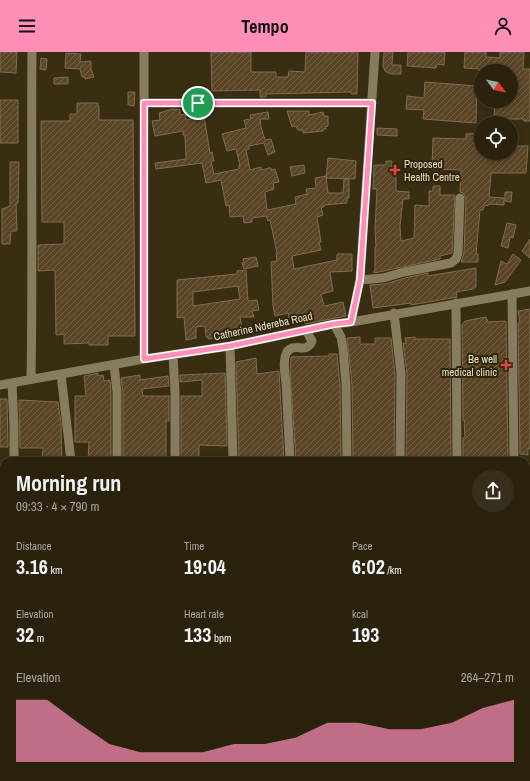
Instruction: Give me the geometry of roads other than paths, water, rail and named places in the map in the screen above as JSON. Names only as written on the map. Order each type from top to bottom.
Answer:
[{"type":"street","points":[[31,379],[32,52]]},
{"type":"street","points":[[144,52],[144,359]]},
{"type":"street","points":[[351,322],[360,280],[376,52]]},
{"type":"street","points":[[144,103],[372,103]]},
{"type":"street","points":[[360,280],[383,278],[404,272],[451,263],[456,259],[458,253],[460,198]]},
{"type":"street","name":"Catherine Ndereba Road","points":[[0,385],[144,359],[230,346],[334,324],[530,290]]},
{"type":"street","points":[[512,294],[514,457]]},
{"type":"street","points":[[456,304],[457,457]]},
{"type":"street","points":[[394,313],[401,374],[400,457]]},
{"type":"street","points":[[334,324],[341,337],[343,348],[346,385],[347,457]]},
{"type":"street","points":[[290,457],[287,390],[284,371],[286,356],[289,349],[304,348],[311,343],[312,341],[306,330]]},
{"type":"street","points":[[230,346],[233,457]]},
{"type":"street","points":[[173,355],[175,392],[175,457]]},
{"type":"street","points":[[114,365],[117,392],[117,457]]},
{"type":"street","points":[[62,374],[71,457]]},
{"type":"street","points":[[12,383],[14,457]]},
{"type":"place","name":"Proposed Health Centre","points":[[395,170]]},
{"type":"place","name":"Be well medical clinic","points":[[506,365]]}]
